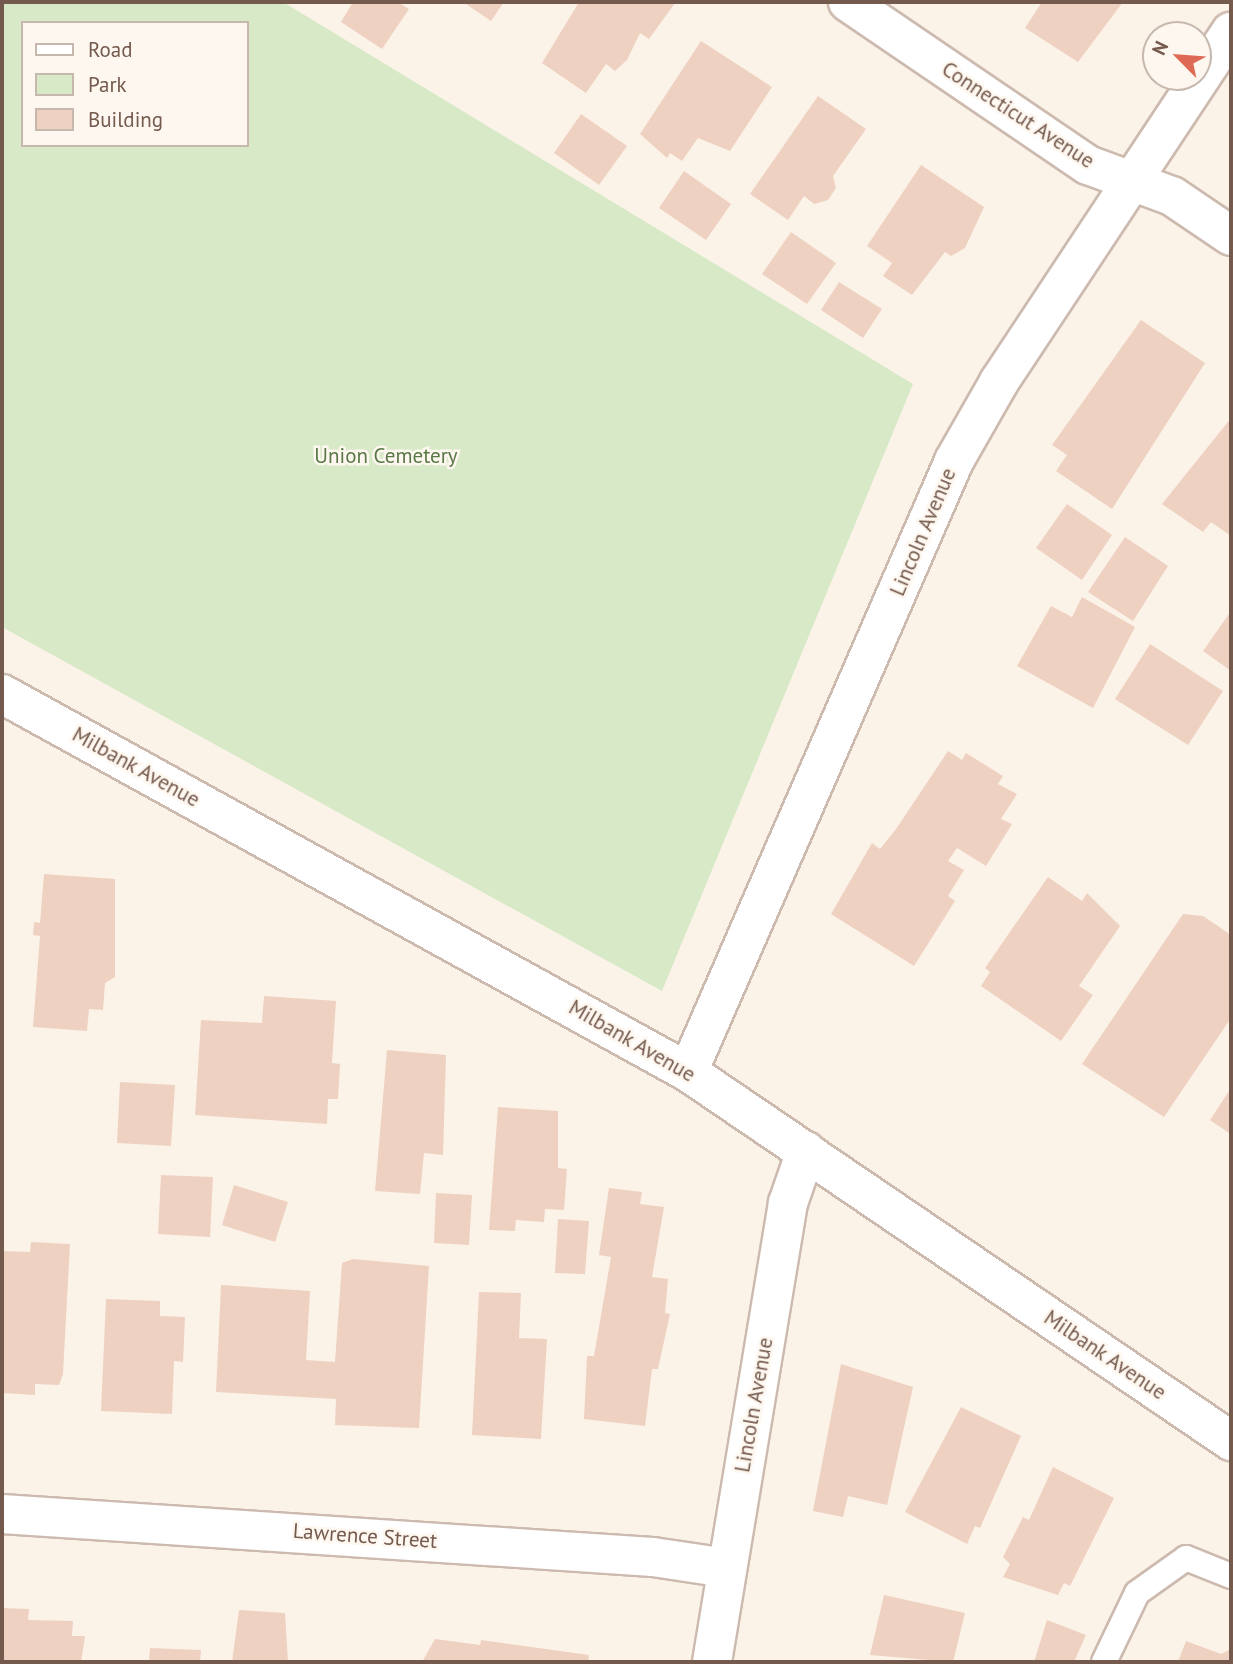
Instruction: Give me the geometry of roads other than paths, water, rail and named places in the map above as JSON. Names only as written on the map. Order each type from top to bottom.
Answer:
[{"type":"street","name":"Connecticut Avenue","points":[[848,2],[1088,165],[1172,196],[1231,236]]},
{"type":"street","name":"Lincoln Avenue","points":[[688,1072],[954,461],[1132,180],[1231,32]]},
{"type":"street","name":"Milbank Avenue","points":[[2,694],[688,1072],[1231,1441]]},
{"type":"street","name":"Lincoln Avenue","points":[[712,1662],[788,1203],[806,1151]]},
{"type":"street","name":"Lawrence Street","points":[[2,1514],[611,1554],[727,1568]]},
{"type":"lane","points":[[1104,1662],[1137,1593],[1186,1558],[1231,1576]]},
{"type":"park label","name":"Union Cemetery","points":[[386,456]]}]
